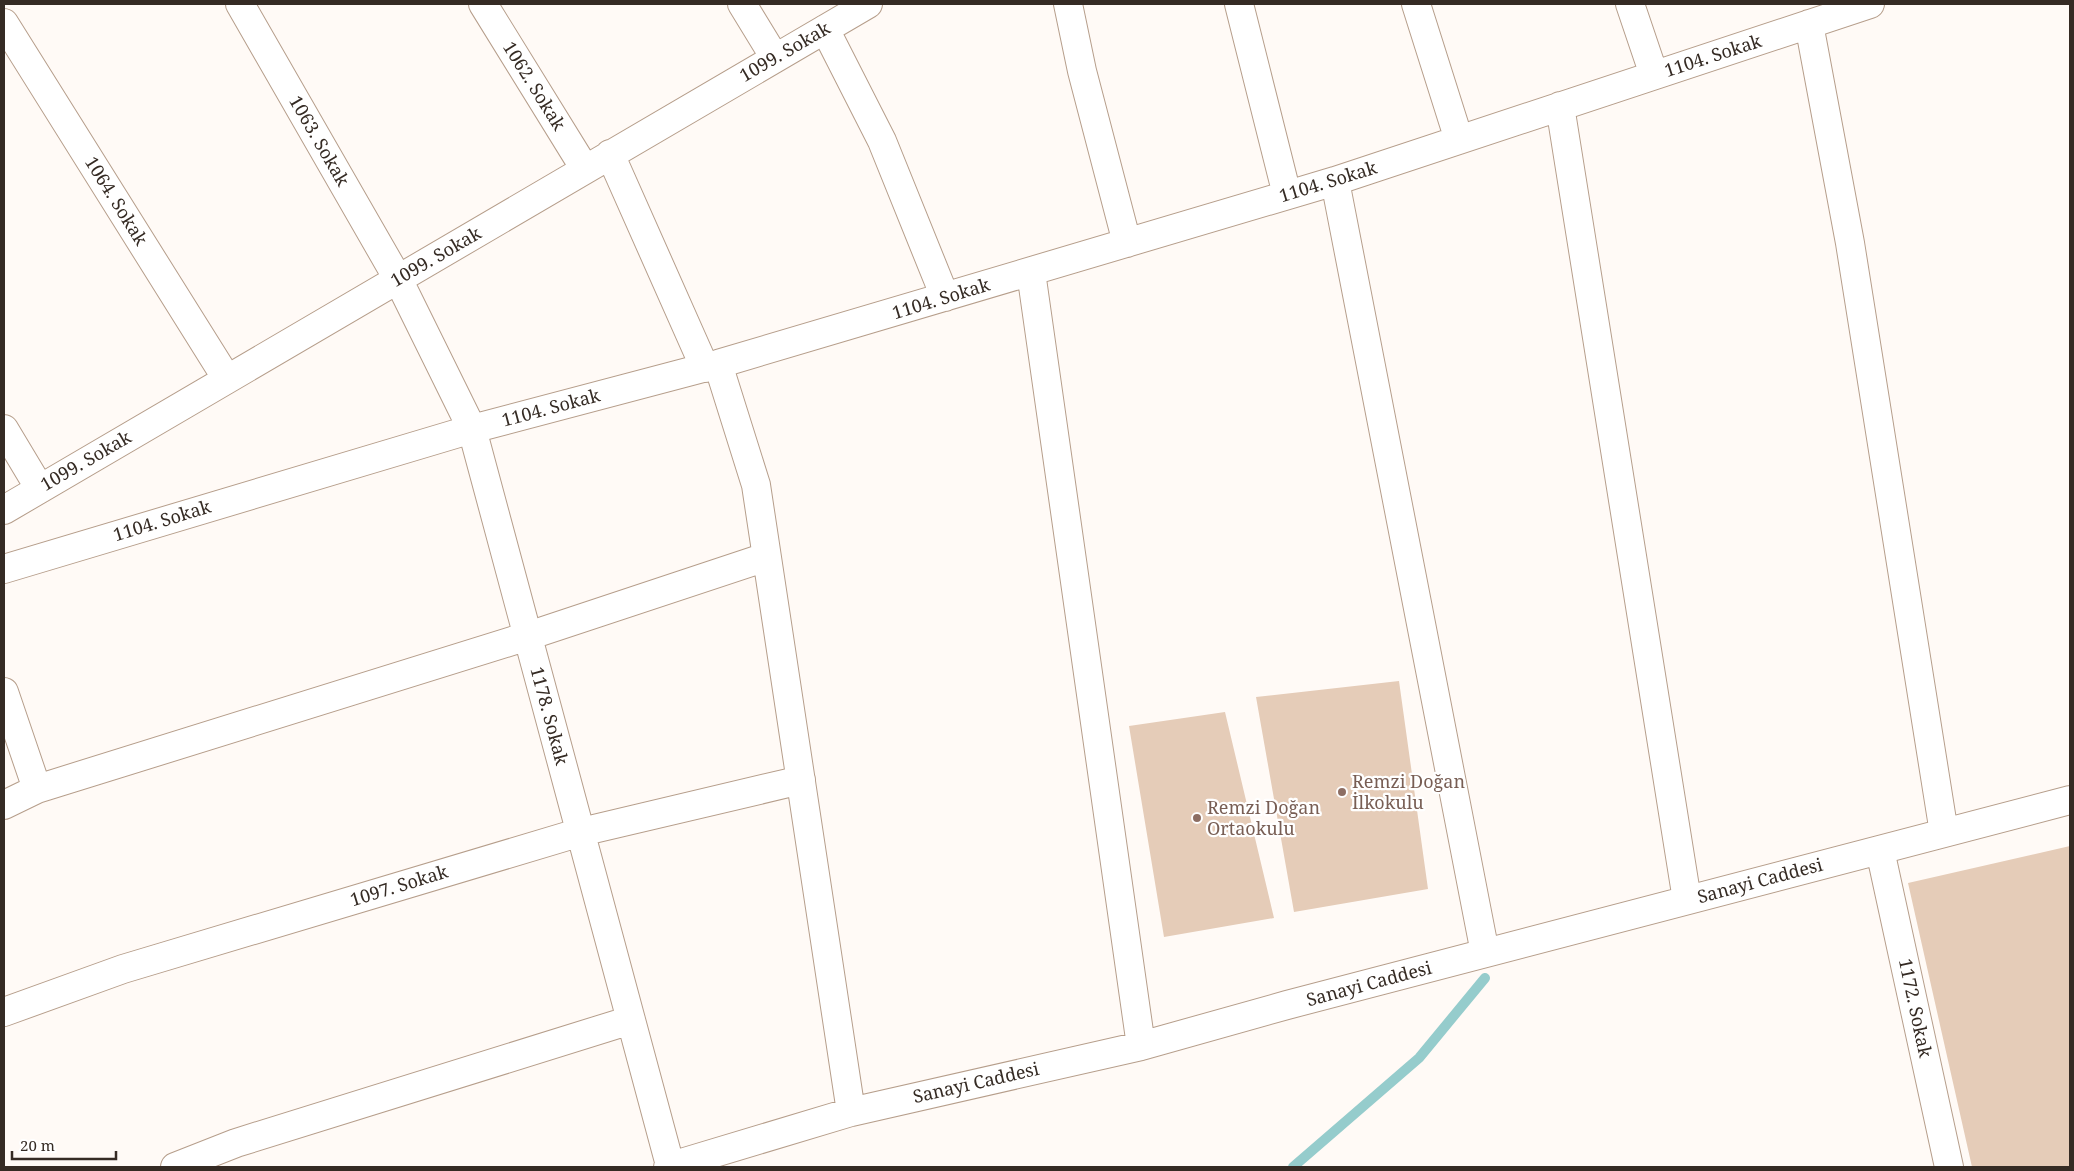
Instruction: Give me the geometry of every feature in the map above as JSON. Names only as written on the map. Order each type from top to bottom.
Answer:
[{"type":"street","name":"1063. Sokak","points":[[240,4],[398,279]]},
{"type":"street","name":"1062. Sokak","points":[[483,4],[585,169]]},
{"type":"street","points":[[742,4],[775,58]]},
{"type":"street","name":"1099. Sokak","points":[[4,510],[868,4]]},
{"type":"street","points":[[1068,4],[1082,71],[1127,243]]},
{"type":"street","points":[[1239,4],[1287,195]]},
{"type":"street","points":[[1416,4],[1459,140]]},
{"type":"street","points":[[1630,4],[1654,75]]},
{"type":"street","name":"1104. Sokak","points":[[4,569],[472,429],[711,366],[1335,181],[1870,4]]},
{"type":"street","name":"1064. Sokak","points":[[4,23],[228,378]]},
{"type":"street","points":[[1809,24],[1850,243],[1944,833]]},
{"type":"street","points":[[824,29],[882,142],[945,297]]},
{"type":"street","points":[[1560,106],[1687,900]]},
{"type":"street","points":[[610,154],[711,366],[756,486],[851,1112]]},
{"type":"street","points":[[1335,181],[1485,954]]},
{"type":"street","points":[[1031,272],[1141,1046]]},
{"type":"street","name":"1178. Sokak","points":[[398,279],[472,429],[669,1166]]},
{"type":"street","points":[[4,429],[40,489]]},
{"type":"street","points":[[4,805],[37,789],[528,636],[766,557]]},
{"type":"street","points":[[4,692],[37,789]]},
{"type":"street","name":"1097. Sokak","points":[[4,1012],[123,969],[580,832],[800,780]]},
{"type":"street","name":"Sanayi Caddesi","points":[[669,1166],[851,1112],[1141,1046],[2070,800]]},
{"type":"street","name":"1172. Sokak","points":[[1880,850],[1949,1167]]},
{"type":"street","points":[[175,1167],[236,1143],[631,1020]]},
{"type":"building","name":"Remzi Doğan İlkokulu","points":[[1399,681],[1428,889],[1294,912],[1256,697]]},
{"type":"building","name":"Remzi Doğan Ortaokulu","points":[[1225,712],[1274,918],[1164,937],[1129,726]]},
{"type":"building","points":[[2070,846],[2070,1167],[1972,1167],[1908,883]]},
{"type":"waterway","points":[[1293,1167],[1419,1058],[1485,978]]},
{"type":"place","name":"Remzi Doğan İlkokulu","points":[[1342,792]]},
{"type":"place","name":"Remzi Doğan Ortaokulu","points":[[1197,818]]}]
